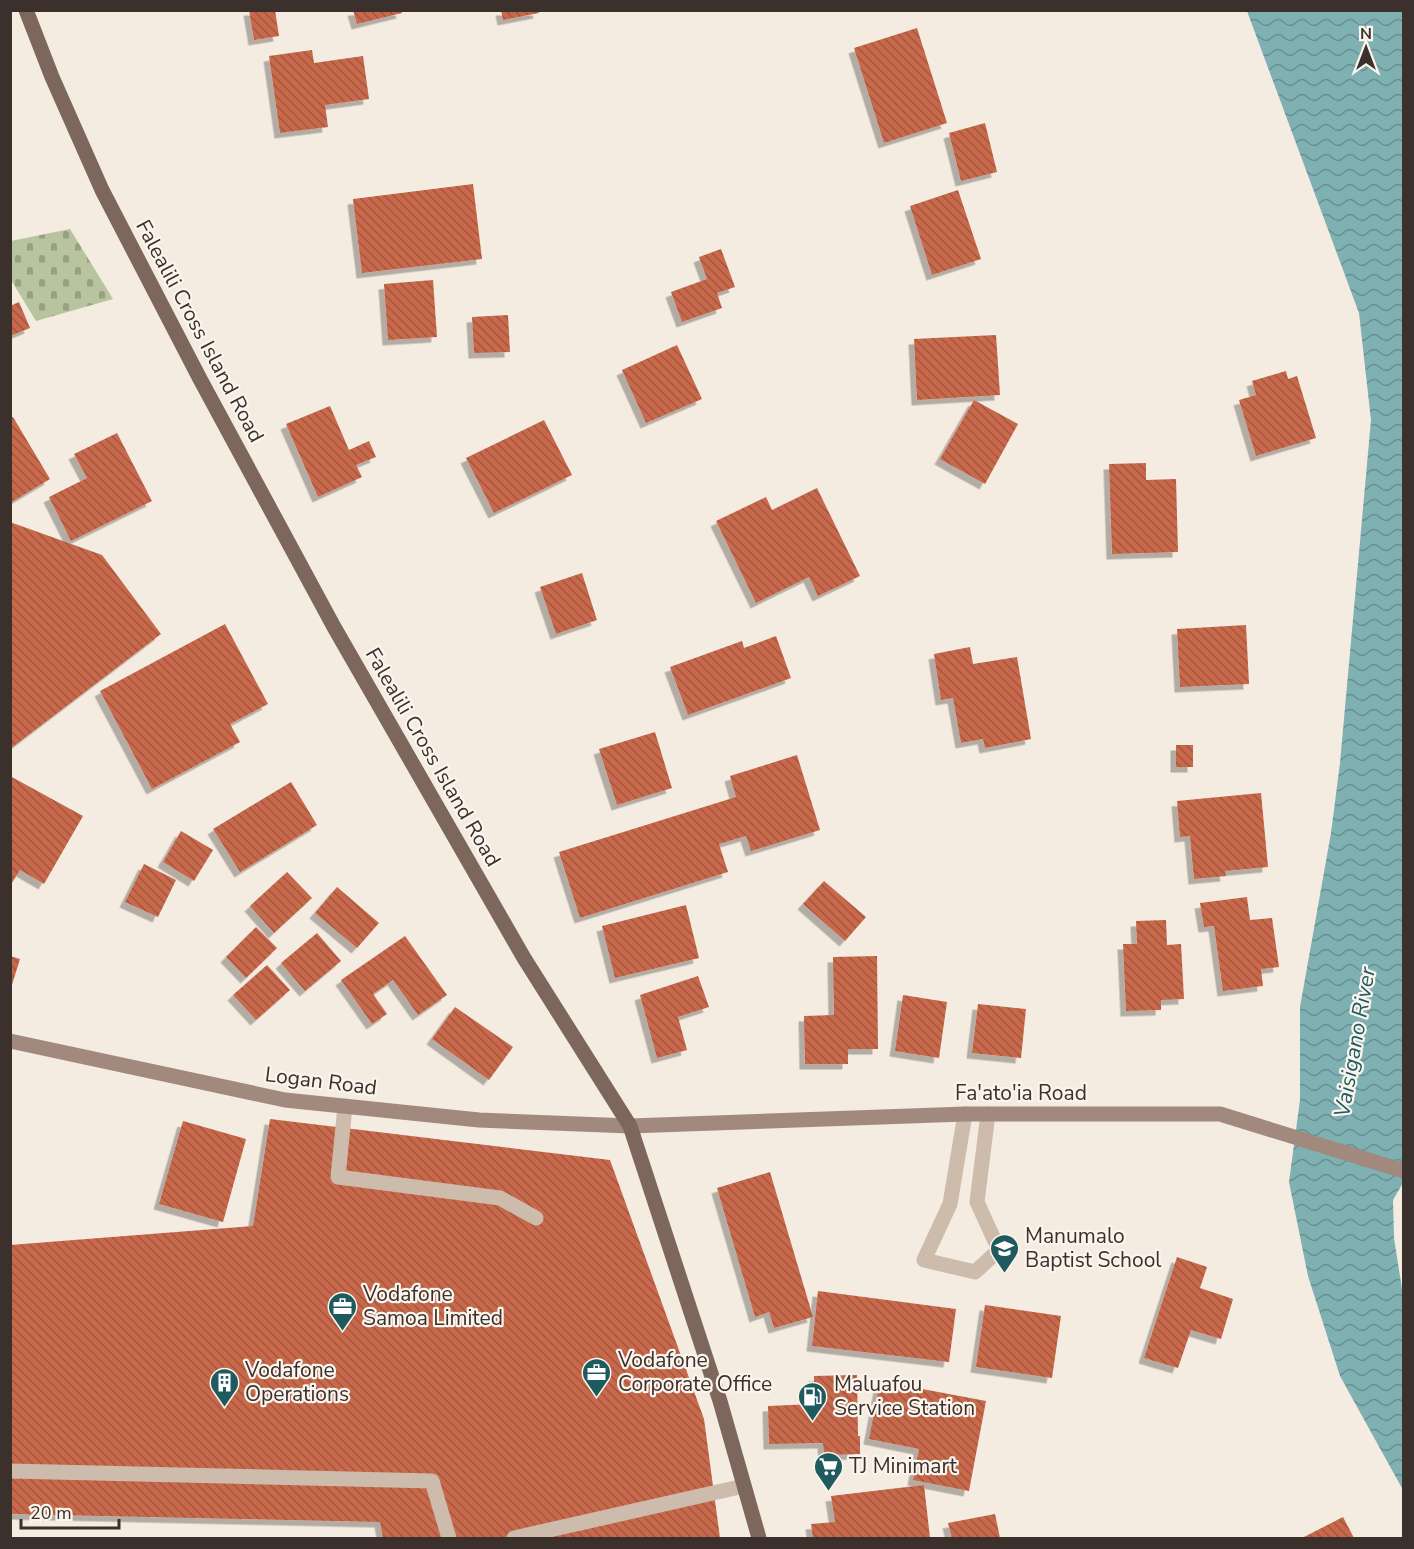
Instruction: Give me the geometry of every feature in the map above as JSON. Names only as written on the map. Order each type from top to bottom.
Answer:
[{"type":"main road","name":"Falealili Cross Island Road","points":[[26,10],[52,77],[102,190],[200,379],[334,627],[524,958],[630,1125],[720,1401],[759,1539]]},
{"type":"main road","name":"Logan Road","points":[[10,1041],[285,1100],[479,1120],[630,1125]]},
{"type":"main road","name":"Fa'ato'ia Road","points":[[630,1125],[964,1114],[1220,1114],[1404,1170]]},
{"type":"lane","points":[[345,1106],[338,1177],[500,1198],[536,1218]]},
{"type":"lane","points":[[964,1114],[950,1204],[924,1260],[975,1272],[999,1250],[977,1202],[988,1114]]},
{"type":"lane","points":[[10,1471],[432,1481],[449,1539]]},
{"type":"lane","points":[[514,1539],[744,1486]]},
{"type":"green space","points":[[70,229],[113,299],[36,321],[11,280],[11,241]]},
{"type":"water","name":"Vaisigano River","points":[[1247,11],[1403,11],[1404,1181],[1393,1200],[1394,1238],[1404,1302],[1403,1490],[1340,1376],[1308,1276],[1289,1182],[1300,1100],[1300,1007],[1331,833],[1340,763],[1371,420],[1359,313]]},
{"type":"building","points":[[249,10],[275,10],[279,36],[254,40]]},
{"type":"building","points":[[353,10],[401,10],[402,13],[357,24]]},
{"type":"building","points":[[501,10],[538,10],[539,13],[503,20]]},
{"type":"building","points":[[917,28],[947,123],[884,143],[854,48]]},
{"type":"building","points":[[312,50],[314,63],[363,56],[369,99],[325,105],[328,127],[280,133],[269,56]]},
{"type":"building","points":[[985,123],[997,172],[961,181],[949,133]]},
{"type":"building","points":[[473,184],[482,259],[362,273],[353,199]]},
{"type":"building","points":[[958,190],[981,259],[932,275],[910,206]]},
{"type":"building","points":[[721,249],[735,287],[717,293],[722,308],[682,322],[671,292],[707,279],[699,257]]},
{"type":"building","points":[[433,280],[437,337],[388,340],[384,284]]},
{"type":"building","points":[[19,302],[30,328],[10,336],[10,306]]},
{"type":"building","points":[[508,315],[510,352],[474,353],[472,317]]},
{"type":"building","points":[[996,335],[1000,395],[917,400],[914,339]]},
{"type":"building","points":[[677,345],[702,399],[646,423],[622,370]]},
{"type":"building","points":[[1286,371],[1288,379],[1297,376],[1316,438],[1256,456],[1239,400],[1256,395],[1252,381]]},
{"type":"building","points":[[974,400],[1018,424],[985,484],[940,459]]},
{"type":"building","points":[[330,406],[349,450],[369,441],[376,457],[356,465],[362,477],[318,497],[286,424]]},
{"type":"building","points":[[13,417],[50,479],[10,503],[10,418]]},
{"type":"building","points":[[544,420],[572,475],[494,513],[466,458]]},
{"type":"building","points":[[117,433],[152,501],[71,541],[49,497],[87,478],[74,454]]},
{"type":"building","points":[[1146,463],[1146,480],[1176,479],[1178,552],[1112,554],[1109,464]]},
{"type":"building","points":[[817,488],[860,576],[818,596],[809,577],[756,603],[716,521],[766,497],[772,510]]},
{"type":"building","points":[[10,522],[102,555],[161,634],[10,749]]},
{"type":"building","points":[[582,573],[597,620],[556,634],[540,587]]},
{"type":"building","points":[[225,624],[268,704],[230,724],[240,742],[152,789],[100,691]]},
{"type":"building","points":[[1246,625],[1249,684],[1180,687],[1177,629]]},
{"type":"building","points":[[776,636],[791,678],[688,715],[670,667],[742,641],[744,648]]},
{"type":"building","points":[[970,647],[973,664],[1017,657],[1031,739],[985,748],[983,739],[961,743],[953,698],[941,700],[934,654]]},
{"type":"building","points":[[655,732],[672,788],[617,805],[599,749]]},
{"type":"building","points":[[1176,745],[1193,745],[1193,767],[1176,767]]},
{"type":"building","points":[[797,755],[820,830],[751,851],[746,836],[719,844],[728,872],[580,918],[559,852],[736,797],[730,776]]},
{"type":"building","points":[[10,776],[83,816],[44,884],[20,870],[10,886]]},
{"type":"building","points":[[291,782],[317,825],[240,872],[213,829]]},
{"type":"building","points":[[1261,793],[1268,867],[1225,871],[1226,876],[1194,879],[1190,836],[1180,837],[1177,801]]},
{"type":"building","points":[[181,831],[213,850],[194,881],[163,862]]},
{"type":"building","points":[[144,864],[176,880],[158,917],[125,902]]},
{"type":"building","points":[[287,872],[312,898],[274,933],[250,906]]},
{"type":"building","points":[[824,881],[866,917],[845,941],[803,904]]},
{"type":"building","points":[[337,887],[379,923],[357,948],[315,913]]},
{"type":"building","points":[[1247,897],[1250,920],[1272,918],[1279,967],[1261,969],[1263,986],[1223,991],[1214,926],[1204,927],[1200,903]]},
{"type":"building","points":[[686,905],[699,958],[615,978],[602,926]]},
{"type":"building","points":[[1166,920],[1167,945],[1181,944],[1184,999],[1161,1000],[1161,1010],[1126,1011],[1123,944],[1137,944],[1136,921]]},
{"type":"building","points":[[256,927],[277,948],[246,978],[226,957]]},
{"type":"building","points":[[317,933],[341,961],[305,991],[281,963]]},
{"type":"building","points":[[405,936],[447,995],[418,1015],[393,980],[373,994],[387,1014],[372,1024],[341,980]]},
{"type":"building","points":[[10,956],[20,959],[11,988],[10,988]]},
{"type":"building","points":[[877,956],[878,1049],[848,1049],[848,1064],[805,1064],[804,1016],[834,1015],[833,957]]},
{"type":"building","points":[[267,965],[290,990],[256,1020],[233,995]]},
{"type":"building","points":[[698,976],[709,1007],[678,1017],[687,1050],[657,1058],[640,995]]},
{"type":"building","points":[[903,995],[947,1002],[939,1058],[895,1051]]},
{"type":"building","points":[[978,1004],[1026,1009],[1021,1058],[972,1053]]},
{"type":"building","points":[[455,1007],[513,1047],[489,1080],[432,1039]]},
{"type":"building","name":"Vodafone Samoa Limited","points":[[270,1119],[610,1160],[704,1419],[720,1538],[383,1538],[380,1522],[10,1514],[10,1245],[253,1226]]},
{"type":"building","points":[[183,1121],[246,1139],[223,1222],[159,1204]]},
{"type":"building","points":[[770,1172],[813,1317],[774,1328],[769,1312],[755,1317],[717,1188]]},
{"type":"building","points":[[1177,1257],[1207,1267],[1200,1288],[1233,1299],[1221,1339],[1191,1330],[1178,1368],[1144,1358]]},
{"type":"building","points":[[818,1291],[956,1309],[949,1362],[812,1346]]},
{"type":"building","points":[[985,1305],[1061,1316],[1052,1378],[976,1367]]},
{"type":"building","name":"Maluafou Service Station","points":[[857,1375],[860,1454],[824,1455],[823,1443],[769,1444],[768,1406],[814,1404],[814,1376]]},
{"type":"building","points":[[880,1381],[986,1401],[969,1491],[913,1480],[919,1449],[869,1439]]},
{"type":"building","points":[[924,1485],[930,1538],[813,1538],[811,1524],[835,1522],[831,1496]]},
{"type":"building","points":[[995,1514],[1000,1538],[952,1538],[948,1523]]},
{"type":"building","points":[[1343,1517],[1354,1538],[1302,1538]]},
{"type":"place","name":"Manumalo Baptist School","points":[[1004,1274]]},
{"type":"place","name":"Vodafone Samoa Limited","points":[[342,1332]]},
{"type":"place","name":"Vodafone Corporate Office","points":[[597,1398]]},
{"type":"place","name":"Vodafone Operations","points":[[224,1408]]},
{"type":"place","name":"Maluafou Service Station","points":[[813,1422]]},
{"type":"place","name":"TJ Minimart","points":[[828,1492]]}]
